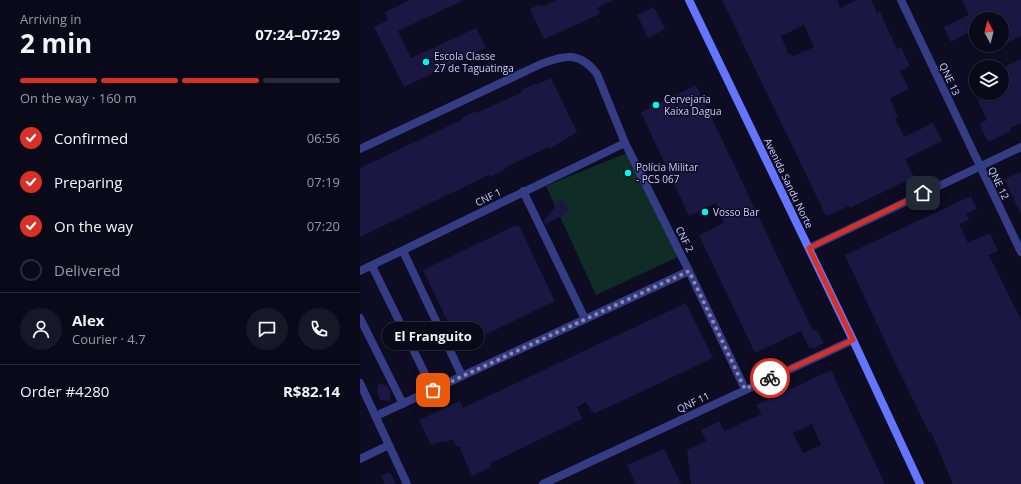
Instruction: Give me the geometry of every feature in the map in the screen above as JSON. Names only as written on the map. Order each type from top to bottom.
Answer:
[{"type":"main road","name":"Avenida Sandu Norte","points":[[689,0],[853,340],[920,484]]},
{"type":"street","name":"QNE 13","points":[[901,0],[980,166]]},
{"type":"street","name":"CNF 2","points":[[360,148],[540,64],[570,56],[584,61],[591,66],[597,74],[625,143],[689,271],[745,389]]},
{"type":"street","name":"CNF 1","points":[[360,271],[625,143]]},
{"type":"street","points":[[809,248],[1021,146]]},
{"type":"street","name":"QNE 12","points":[[980,166],[1021,252]]},
{"type":"street","points":[[523,191],[585,319]]},
{"type":"street","points":[[403,251],[462,376]]},
{"type":"street","points":[[372,266],[433,390]]},
{"type":"street","points":[[376,416],[689,271]]},
{"type":"street","points":[[360,318],[403,404]]},
{"type":"street","name":"QNF 11","points":[[543,484],[853,340]]},
{"type":"street","points":[[360,383],[407,484]]},
{"type":"street","points":[[360,459],[389,445]]},
{"type":"green space","points":[[629,152],[680,256],[596,295],[546,186]]},
{"type":"building","points":[[410,0],[464,0],[398,31],[411,58],[476,28],[486,48],[404,87],[374,27],[388,20],[385,12]]},
{"type":"building","points":[[556,0],[614,0],[597,8],[600,14],[544,39],[530,9],[540,4],[541,7]]},
{"type":"building","points":[[722,0],[837,0],[840,8],[857,0],[871,0],[877,13],[880,12],[897,49],[901,47],[910,66],[900,71],[909,89],[890,98],[898,117],[895,118],[904,137],[933,123],[942,141],[905,159],[914,177],[850,208],[849,206],[826,216]],"holes":[[[804,25],[814,47],[793,56],[792,54],[789,55],[781,36]]]},
{"type":"building","points":[[962,0],[1021,0],[1021,36],[1009,42],[1009,12],[969,12],[969,15]]},
{"type":"building","points":[[654,7],[665,29],[648,38],[637,15]]},
{"type":"building","points":[[969,15],[969,32],[951,42],[944,27]]},
{"type":"building","points":[[1021,59],[1021,123],[1009,128],[1011,131],[988,142],[979,123],[987,120],[978,101],[1009,100],[1009,65]]},
{"type":"building","points":[[551,78],[577,132],[551,148],[548,147],[504,168],[505,170],[490,177],[489,175],[360,237],[360,168],[463,119],[462,118],[476,111],[477,113],[522,92],[521,90]]},
{"type":"building","points":[[696,85],[812,329],[817,331],[824,343],[812,349],[812,347],[809,348],[801,331],[755,353],[699,235],[724,223],[716,203],[689,216],[641,112]]},
{"type":"building","points":[[1021,172],[1021,214],[1004,179]]},
{"type":"building","points":[[971,196],[977,209],[966,214],[969,220],[959,224],[968,243],[990,233],[998,251],[989,255],[1021,320],[1021,484],[953,484],[931,432],[929,432],[897,367],[845,255]]},
{"type":"building","points":[[561,199],[570,212],[545,224],[544,221]]},
{"type":"building","points":[[516,225],[517,227],[519,226],[555,301],[462,346],[461,344],[459,345],[423,270]]},
{"type":"building","points":[[686,303],[713,358],[594,414],[586,402],[577,407],[582,419],[489,464],[491,467],[472,476],[459,446],[457,447],[453,439],[444,443],[443,441],[431,445],[419,420],[460,401],[463,408]]},
{"type":"building","points":[[831,370],[885,484],[691,484],[687,450],[706,441],[701,430],[719,421],[724,431],[762,414],[756,405]],"holes":[[[812,424],[821,445],[803,453],[793,433]]]},
{"type":"building","points":[[378,383],[388,386],[390,391],[390,401],[380,400],[377,391]]},
{"type":"building","points":[[664,449],[681,484],[636,484],[627,465]]},
{"type":"building","points":[[390,472],[396,484],[385,484],[381,476]]},
{"type":"way so far","points":[[433,390],[689,271],[745,389],[770,378]]},
{"type":"place","name":"Escola Classe 27 de Taguatinga","points":[[426,62]]},
{"type":"place","name":"Cervejaria Kaixa Dagua","points":[[656,105]]},
{"type":"place","name":"Polícia Militar - PCS 067","points":[[628,173]]},
{"type":"place","name":"Vosso Bar","points":[[705,212]]},
{"type":"place","name":"El Franguito","points":[[433,390]]},
{"type":"route","points":[[770,378],[853,340],[809,248],[923,193]]}]
